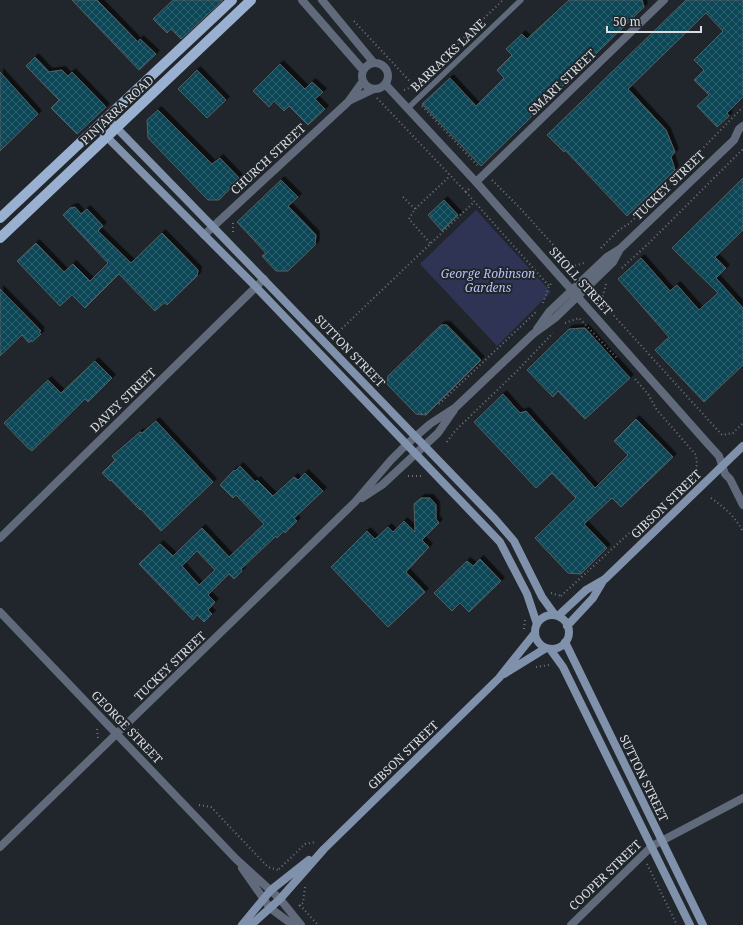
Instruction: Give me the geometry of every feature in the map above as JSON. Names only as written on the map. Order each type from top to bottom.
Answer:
[{"type":"main road","name":"PINJARRA ROAD","points":[[0,218],[232,0]]},
{"type":"main road","name":"PINJARRA ROAD","points":[[0,238],[251,0]]},
{"type":"main road","name":"SUTTON STREET","points":[[106,118],[264,279],[495,519],[514,541],[542,597],[557,616]]},
{"type":"main road","name":"SUTTON STREET","points":[[97,127],[256,287],[500,542],[527,594],[537,624]]},
{"type":"main road","name":"GIBSON STREET","points":[[557,616],[586,590],[604,579],[743,446]]},
{"type":"main road","name":"GIBSON STREET","points":[[568,626],[593,598],[604,579]]},
{"type":"main road","points":[[557,616],[562,619],[568,626],[565,642],[560,646],[548,648],[538,642],[535,633],[537,624],[545,617],[557,616]]},
{"type":"main road","name":"GIBSON STREET","points":[[251,925],[280,899],[324,849],[499,678],[535,633]]},
{"type":"main road","name":"SUTTON STREET","points":[[565,642],[702,925]]},
{"type":"main road","name":"SUTTON STREET","points":[[548,648],[563,667],[690,925]]},
{"type":"main road","name":"GIBSON STREET","points":[[499,678],[548,648]]},
{"type":"main road","name":"GIBSON STREET","points":[[242,925],[271,890],[324,849]]},
{"type":"street","points":[[302,0],[363,70]]},
{"type":"street","points":[[322,0],[374,63]]},
{"type":"street","name":"SMART STREET","points":[[476,182],[664,0]]},
{"type":"street","points":[[374,63],[382,65],[388,76],[385,84],[375,92],[366,86],[363,81],[363,70],[368,65],[374,63]]},
{"type":"street","name":"CHURCH STREET","points":[[204,235],[348,102],[363,81]]},
{"type":"street","name":"SHOLL STREET","points":[[385,84],[476,182],[719,456],[725,474],[730,479],[743,505]]},
{"type":"street","name":"CHURCH STREET","points":[[348,102],[375,92]]},
{"type":"street","name":"TUCKEY STREET","points":[[0,847],[117,734],[130,716],[356,502],[391,460],[407,444],[430,424],[456,407],[532,334],[555,318],[575,293],[613,262],[620,249],[734,140],[743,126]]},
{"type":"street","name":"TUCKEY STREET","points":[[734,140],[743,136]]},
{"type":"street","name":"DAVEY STREET","points":[[0,538],[264,279]]},
{"type":"street","name":"TUCKEY STREET","points":[[356,502],[382,485],[425,446],[438,433],[456,407]]},
{"type":"street","name":"GEORGE STREET","points":[[0,612],[236,859],[280,899],[301,925]]},
{"type":"street","name":"COOPER STREET","points":[[571,925],[652,846],[743,798]]},
{"type":"street","name":"GEORGE STREET","points":[[236,859],[263,900],[270,908],[293,925]]},
{"type":"lane","name":"BARRACKS LANE","points":[[408,108],[521,0]]},
{"type":"path","points":[[397,97],[404,90],[414,86],[503,0]]},
{"type":"path","points":[[350,17],[422,95],[421,104],[574,266]]},
{"type":"path","points":[[375,92],[550,286]]},
{"type":"path","points":[[598,251],[619,230],[630,223],[743,107]]},
{"type":"path","points":[[618,272],[743,149]]},
{"type":"path","points":[[430,242],[409,220],[414,209],[450,176]]},
{"type":"path","points":[[466,192],[476,182]]},
{"type":"path","points":[[403,197],[414,209]]},
{"type":"path","points":[[326,343],[430,242],[474,202]]},
{"type":"path","points":[[234,234],[232,223],[235,220]]},
{"type":"path","points":[[570,268],[587,261]]},
{"type":"path","points":[[542,305],[553,282]]},
{"type":"path","points":[[607,282],[602,299],[607,308],[722,435],[733,433],[743,423]]},
{"type":"path","points":[[598,300],[602,299]]},
{"type":"path","points":[[437,406],[537,311]]},
{"type":"path","points":[[561,324],[579,318],[617,359]]},
{"type":"path","points":[[447,442],[455,431],[517,371],[557,329]]},
{"type":"path","points":[[547,592],[561,596],[691,476],[697,465],[696,455],[656,410],[648,394],[632,375]]},
{"type":"path","points":[[421,414],[432,412]]},
{"type":"path","points":[[408,476],[424,476]]},
{"type":"path","points":[[711,498],[727,510],[738,521],[743,532]]},
{"type":"path","points":[[524,630],[525,617]]},
{"type":"path","points":[[531,668],[551,665]]},
{"type":"path","points":[[98,740],[96,725],[93,722],[106,709],[112,716],[130,716],[138,725],[137,742]]},
{"type":"path","points":[[198,805],[212,807],[268,867],[278,870]]},
{"type":"path","points":[[291,913],[303,903],[305,886]]},
{"type":"path","points":[[300,905],[318,925]]},
{"type":"green space","name":"George Robinson Gardens","points":[[476,210],[551,292],[497,346],[420,264]]},
{"type":"building","points":[[72,0],[97,0],[138,42],[140,39],[156,54],[139,70]]},
{"type":"building","points":[[173,0],[223,0],[181,39],[171,29],[167,33],[153,19]]},
{"type":"building","points":[[569,0],[642,0],[644,7],[481,166],[422,104],[450,78],[476,106],[504,78],[497,70],[512,55],[506,49],[522,34],[527,39]]},
{"type":"building","points":[[686,0],[743,0],[743,97],[727,113],[729,116],[717,127],[697,106],[709,95],[694,80],[704,70],[694,60],[723,31],[706,13],[628,89],[666,130],[675,152],[671,157],[675,170],[627,216],[565,150],[564,152],[547,135]]},
{"type":"building","points":[[35,57],[49,72],[62,70],[68,76],[72,72],[106,107],[77,134],[51,108],[59,100],[26,66]]},
{"type":"building","points":[[280,64],[305,89],[312,82],[323,92],[315,99],[325,109],[308,125],[289,106],[284,111],[274,101],[269,107],[253,91]]},
{"type":"building","points":[[197,70],[226,100],[207,118],[178,89]]},
{"type":"building","points":[[0,72],[38,114],[0,151]]},
{"type":"building","points":[[158,110],[212,164],[220,158],[240,179],[219,200],[208,200],[148,138],[147,120]]},
{"type":"building","points":[[743,178],[743,230],[715,257],[726,268],[716,278],[743,308],[743,365],[704,402],[655,350],[669,337],[618,279],[641,258],[670,291],[677,285],[699,310],[718,293],[672,248]]},
{"type":"building","points":[[281,180],[298,197],[288,206],[316,235],[315,245],[288,271],[276,271],[262,256],[266,253],[237,222]]},
{"type":"building","points":[[444,200],[458,215],[442,231],[428,215]]},
{"type":"building","points":[[75,207],[81,214],[87,209],[103,226],[98,231],[131,263],[162,233],[198,270],[197,276],[167,305],[165,302],[155,311],[119,274],[85,308],[72,295],[60,306],[17,261],[36,243],[64,272],[73,264],[90,281],[108,263],[63,215],[70,208]]},
{"type":"building","points":[[0,289],[41,331],[39,332],[41,334],[29,343],[22,335],[0,356]]},
{"type":"building","points":[[441,325],[447,325],[481,360],[426,415],[416,414],[387,384],[388,376]]},
{"type":"building","points":[[585,328],[630,378],[585,419],[558,391],[553,397],[527,370],[569,329]]},
{"type":"building","points":[[95,361],[112,378],[88,402],[85,399],[32,451],[4,423],[48,380],[61,393]]},
{"type":"building","points":[[503,394],[520,413],[526,411],[595,488],[628,455],[614,441],[636,419],[673,457],[621,507],[612,498],[584,524],[607,548],[581,574],[568,573],[535,538],[576,498],[552,473],[536,488],[474,422]]},
{"type":"building","points":[[156,421],[213,482],[161,531],[141,509],[140,510],[111,480],[110,481],[102,473],[115,460],[112,456],[140,432],[142,433]]},
{"type":"building","points":[[240,466],[255,482],[257,480],[273,496],[294,477],[298,480],[305,473],[323,491],[294,518],[297,521],[285,533],[284,531],[277,538],[276,536],[241,569],[242,571],[234,579],[229,574],[208,595],[215,602],[208,610],[212,614],[204,622],[197,615],[193,620],[139,564],[160,544],[173,556],[202,528],[229,557],[264,524],[236,495],[233,498],[220,485],[234,470],[235,471]],"holes":[[[197,551],[215,570],[199,585],[182,566]]]},
{"type":"building","points":[[421,498],[430,498],[436,505],[436,519],[439,523],[422,540],[429,547],[406,572],[425,592],[388,627],[331,567],[367,531],[375,539],[388,527],[393,532],[404,521],[415,532],[414,504]]},
{"type":"building","points":[[480,559],[501,581],[469,612],[460,603],[452,611],[434,593],[467,561],[473,566]]}]
